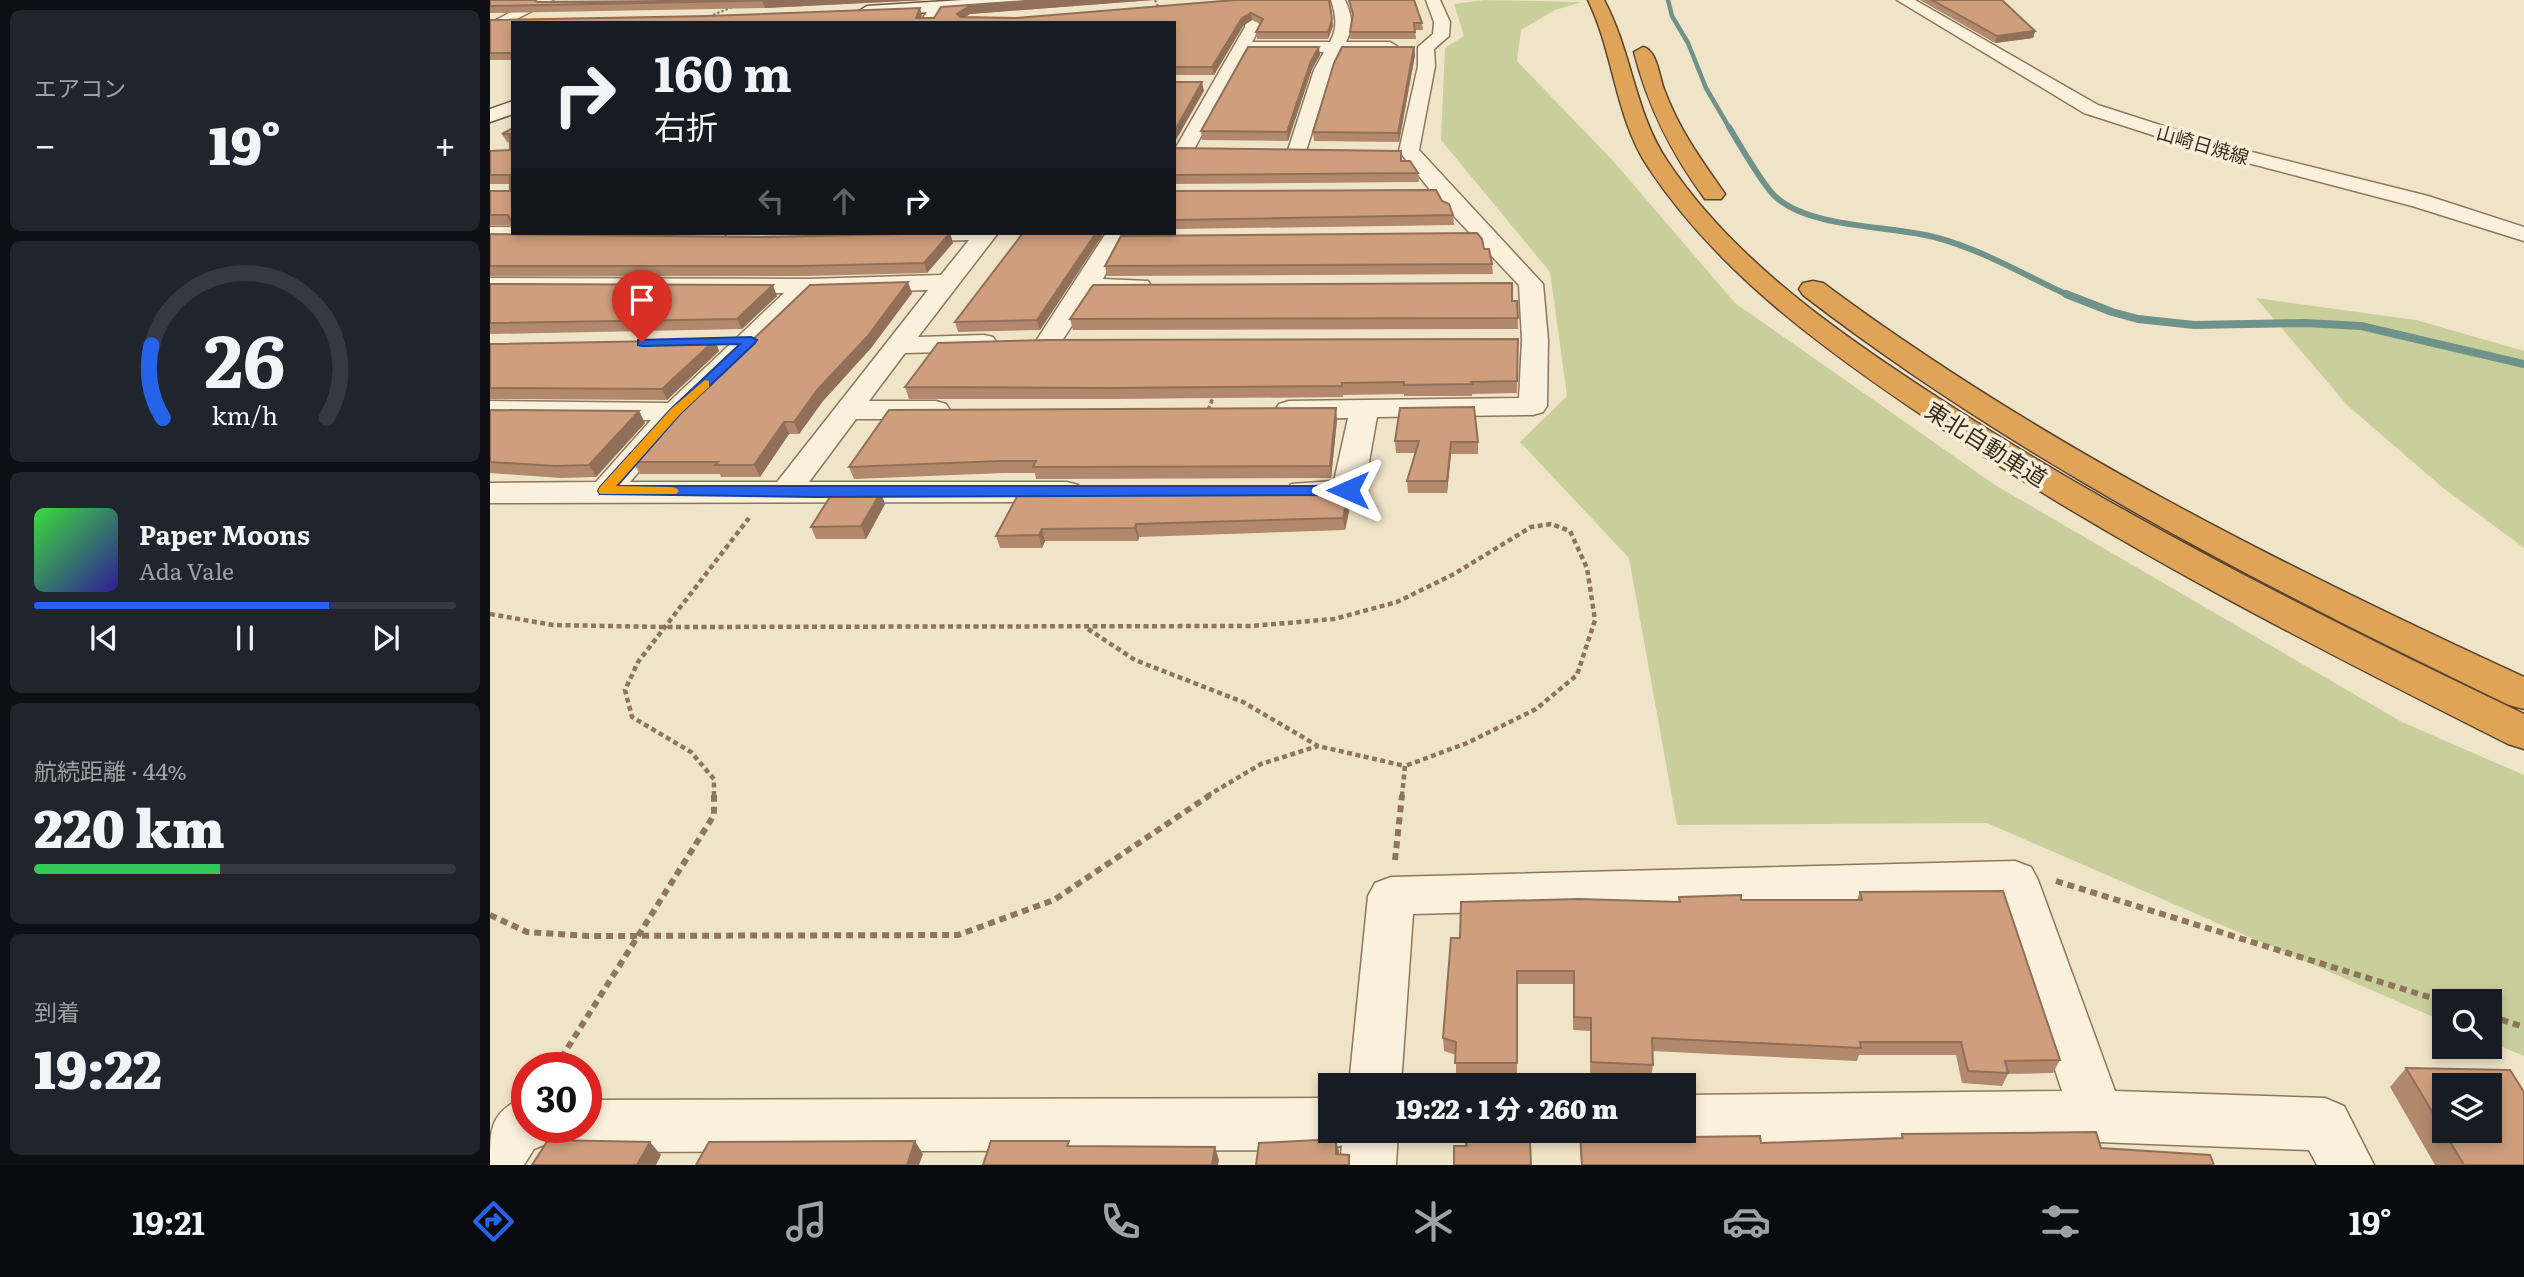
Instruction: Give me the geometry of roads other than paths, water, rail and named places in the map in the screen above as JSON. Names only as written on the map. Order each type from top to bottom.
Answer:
[{"type":"highway","name":"東北自動車道","points":[[1596,0],[1612,37],[1639,131],[1657,164],[1689,206],[1733,254],[1797,310],[1852,353],[1949,420],[2064,492],[2381,663],[2524,733]]},
{"type":"highway","name":"東北自動車道","points":[[1619,0],[1638,36],[1668,129],[1720,203],[1784,264],[1887,345],[1984,409],[2094,476],[2402,637],[2524,694]]},
{"type":"highway","points":[[2245,555],[2524,676]]},
{"type":"street","points":[[847,12],[932,15],[985,2],[1040,0]]},
{"type":"street","points":[[1210,149],[1180,149],[1193,113],[1222,83],[1253,27],[1253,13],[1248,0]]},
{"type":"street","points":[[1273,150],[1305,150],[1323,70],[1343,32],[1344,16],[1338,0]]},
{"type":"street","points":[[1242,47],[1426,47],[1441,37],[1442,22],[1433,0]]},
{"type":"street","name":"山崎日焼線","points":[[1904,0],[2091,109],[2209,147],[2408,198],[2524,234]]},
{"type":"street","points":[[496,21],[547,2]]},
{"type":"street","points":[[496,21],[541,21]]},
{"type":"street","points":[[1213,399],[1364,409],[1533,405],[1535,341],[1531,284],[1402,151],[1417,123],[1428,58],[1426,47]]},
{"type":"street","points":[[1198,83],[1222,83]]},
{"type":"street","points":[[490,116],[511,108]]},
{"type":"street","points":[[1415,191],[1443,191]]},
{"type":"street","points":[[490,234],[511,234]]},
{"type":"street","points":[[1457,234],[1485,234]]},
{"type":"street","points":[[626,235],[738,237]]},
{"type":"street","points":[[777,493],[848,410],[985,235]]},
{"type":"street","points":[[897,345],[1062,341],[1086,286],[1116,235],[1142,237]]},
{"type":"street","points":[[606,284],[669,236]]},
{"type":"street","points":[[490,285],[806,286],[948,282]]},
{"type":"street","points":[[1492,284],[1531,284]]},
{"type":"street","points":[[605,491],[675,412],[806,286]]},
{"type":"street","points":[[1086,286],[1168,286]]},
{"type":"street","points":[[710,341],[751,340]]},
{"type":"street","points":[[1508,341],[1535,341]]},
{"type":"street","points":[[1271,491],[1348,490],[1364,409]]},
{"type":"street","points":[[490,410],[675,412]]},
{"type":"street","points":[[848,410],[959,410]]},
{"type":"street","points":[[490,493],[1098,492]]},
{"type":"street","points":[[1376,1073],[1391,896],[2015,880],[2097,1116]]},
{"type":"street","points":[[1696,1121],[2097,1116],[2325,1124],[2346,1165]]},
{"type":"street","points":[[602,1126],[1318,1124]]},
{"type":"street","points":[[493,1165],[511,1137]]},
{"type":"street","points":[[1368,1165],[1370,1143]]},
{"type":"waterway","points":[[1668,0],[1672,16],[1688,43],[1706,88],[1730,129]]},
{"type":"waterway","points":[[1729,127],[1765,185],[1777,198],[1792,208],[1832,221],[1919,234],[1955,243],[2070,296]]},
{"type":"waterway","points":[[2066,294],[2138,319],[2194,325],[2305,323],[2361,326],[2524,364]]}]
